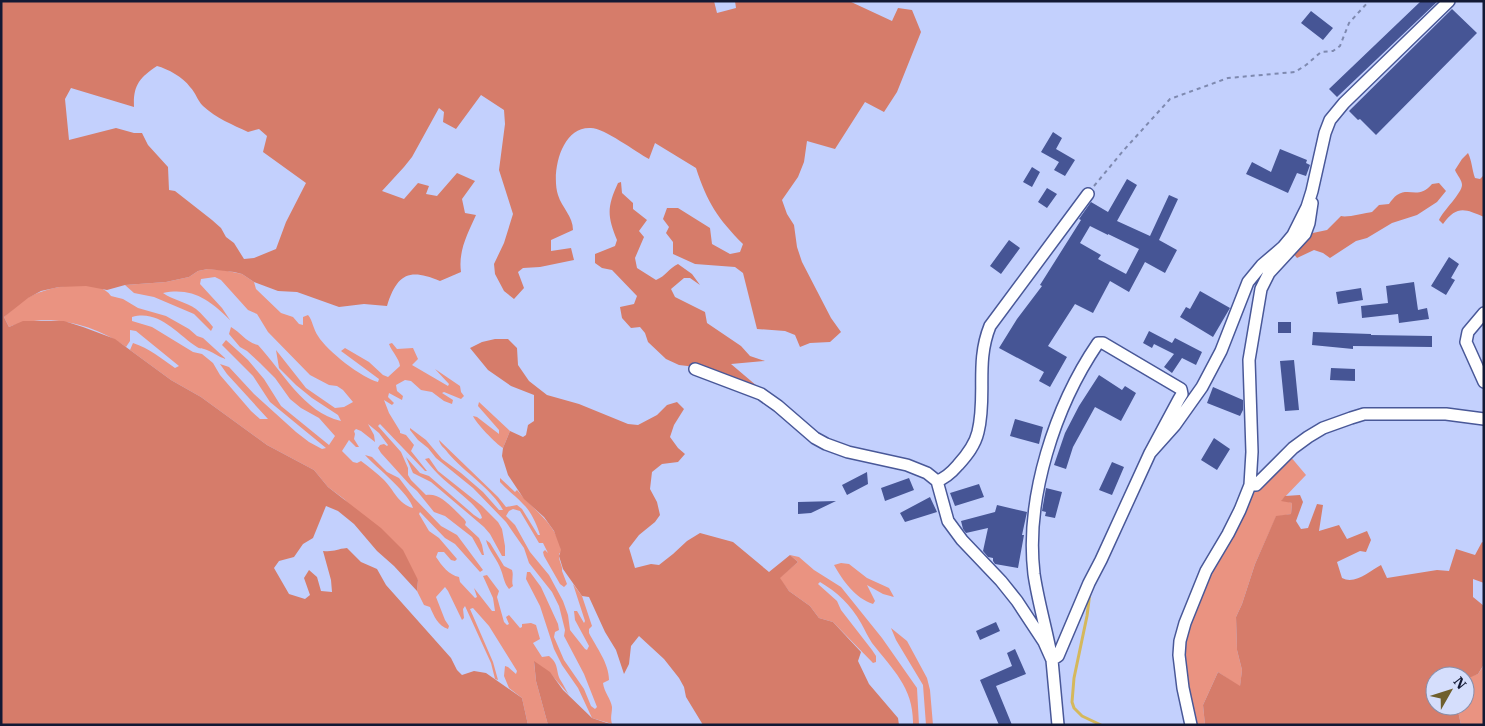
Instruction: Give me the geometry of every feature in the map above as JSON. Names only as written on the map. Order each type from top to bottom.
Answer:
[{"type":"street","points":[[1150,453],[1175,425],[1202,387],[1221,351],[1248,282],[1262,265],[1283,247],[1293,235],[1307,207],[1330,120],[1344,103],[1449,1]]},
{"type":"street","points":[[1191,725],[1180,671],[1180,641],[1203,578],[1236,518],[1250,485],[1252,452],[1249,360],[1261,289],[1269,273],[1305,234],[1310,223],[1312,211],[1312,191]]},
{"type":"street","points":[[937,481],[945,478],[974,445],[981,412],[984,340],[990,326],[1088,194]]},
{"type":"street","points":[[1484,313],[1468,332],[1466,342],[1484,382]]},
{"type":"street","points":[[1052,660],[1058,656],[1088,583],[1101,560],[1150,453],[1182,394],[1181,389],[1103,343],[1098,343],[1067,398],[1041,471],[1034,504],[1034,574],[1052,660],[1058,725]]},
{"type":"street","points":[[696,369],[760,394],[778,406],[814,438],[826,444],[848,452],[907,465],[927,473],[937,481],[948,522],[1017,601],[1044,642],[1052,660]]},
{"type":"street","points":[[1250,485],[1256,485],[1293,448],[1308,437],[1323,428],[1364,414],[1446,414],[1484,419]]},
{"type":"path","points":[[1088,194],[1123,151],[1170,99],[1228,78],[1295,72],[1321,52],[1333,50],[1340,46],[1349,23],[1369,1]]},
{"type":"shaded area","points":[[1,1],[714,1],[717,13],[736,8],[735,1],[849,1],[892,21],[898,8],[912,10],[921,32],[897,92],[884,112],[865,102],[835,149],[807,141],[804,162],[798,177],[782,200],[787,214],[794,225],[797,247],[802,262],[831,318],[841,332],[830,342],[810,343],[800,347],[795,335],[785,331],[757,329],[743,273],[735,267],[695,264],[673,254],[673,242],[666,233],[669,227],[663,219],[667,208],[678,208],[710,228],[712,244],[730,254],[740,252],[743,244],[714,209],[704,191],[696,168],[655,143],[649,159],[612,136],[591,128],[581,129],[572,135],[561,152],[557,164],[556,186],[558,195],[571,220],[573,230],[551,240],[551,251],[571,248],[574,260],[540,267],[523,268],[518,272],[524,288],[514,299],[504,291],[495,274],[494,264],[504,243],[513,214],[499,170],[505,124],[504,110],[481,95],[456,129],[443,122],[444,112],[439,108],[412,157],[382,191],[404,199],[418,183],[429,186],[426,194],[437,196],[457,173],[475,181],[462,199],[465,213],[476,215],[462,249],[461,272],[440,281],[420,275],[406,277],[395,287],[387,306],[364,304],[339,307],[297,292],[278,291],[254,282],[242,274],[208,269],[198,271],[189,277],[166,282],[125,285],[107,290],[86,286],[59,287],[41,291],[28,298],[4,317],[9,327],[23,321],[64,321],[115,339],[171,380],[201,397],[267,445],[314,470],[328,487],[381,528],[403,550],[418,580],[417,591],[377,551],[354,524],[338,511],[326,506],[313,538],[303,544],[294,557],[279,561],[274,568],[289,594],[305,599],[310,595],[304,578],[309,570],[317,577],[321,591],[332,592],[331,580],[323,551],[347,548],[361,562],[377,569],[386,585],[451,658],[462,675],[474,671],[486,673],[522,698],[528,725],[1,725]],"holes":[[[157,66],[183,80],[192,89],[201,104],[213,114],[248,132],[259,129],[267,136],[263,152],[306,183],[286,222],[276,249],[254,258],[244,259],[234,243],[226,237],[221,228],[175,191],[169,190],[168,167],[148,145],[142,133],[134,133],[116,128],[69,140],[65,99],[71,88],[134,107],[138,83]]]},
{"type":"shaded area","points":[[1468,153],[1475,178],[1480,179],[1484,175],[1484,217],[1462,210],[1457,211],[1443,224],[1439,220],[1459,193],[1462,185],[1455,170]]},
{"type":"shaded area","points":[[621,182],[622,193],[633,203],[633,209],[647,220],[639,231],[644,237],[635,258],[637,268],[656,280],[678,264],[692,274],[700,285],[690,278],[684,278],[671,289],[675,297],[705,312],[707,323],[741,346],[750,356],[765,361],[731,364],[771,398],[696,367],[679,365],[666,359],[648,342],[645,333],[640,327],[631,328],[622,318],[620,307],[634,304],[637,296],[612,270],[602,268],[595,263],[595,254],[615,246],[617,240],[611,224],[610,205],[614,191],[618,183]]},
{"type":"shaded area","points":[[1439,183],[1446,191],[1437,202],[1417,215],[1392,223],[1367,238],[1356,241],[1330,258],[1314,250],[1297,258],[1293,253],[1308,234],[1327,230],[1341,216],[1372,212],[1379,205],[1389,204],[1396,196],[1402,193],[1422,191],[1432,184]]},
{"type":"shaded area","points":[[208,269],[242,274],[254,282],[256,289],[281,313],[293,317],[299,324],[303,325],[303,317],[308,315],[316,333],[329,349],[354,370],[371,379],[378,382],[379,379],[341,351],[345,348],[369,362],[383,375],[388,377],[400,366],[389,344],[392,343],[397,349],[413,348],[418,359],[412,365],[448,386],[449,384],[435,369],[460,386],[464,396],[461,399],[444,392],[442,393],[453,400],[452,404],[444,401],[432,392],[421,390],[411,381],[405,380],[396,385],[397,391],[403,396],[402,400],[389,393],[388,397],[394,403],[392,405],[384,400],[400,433],[406,435],[414,445],[411,451],[427,471],[380,424],[378,426],[401,452],[411,480],[426,495],[437,496],[442,499],[464,519],[465,525],[479,538],[484,555],[482,555],[472,537],[445,516],[434,512],[381,453],[378,448],[380,445],[388,445],[379,433],[368,424],[374,435],[375,442],[356,429],[354,431],[354,439],[359,447],[356,447],[349,440],[342,451],[353,462],[361,461],[373,470],[400,500],[413,508],[411,502],[399,488],[365,455],[372,457],[387,472],[399,478],[414,498],[441,526],[457,535],[483,570],[480,572],[455,544],[445,538],[420,512],[419,514],[429,531],[439,538],[457,559],[455,561],[451,560],[444,552],[438,552],[436,557],[443,567],[459,577],[460,582],[475,598],[477,597],[474,588],[492,611],[495,611],[493,598],[483,576],[487,575],[499,591],[497,597],[504,622],[507,625],[509,624],[506,617],[509,615],[520,628],[522,624],[531,623],[536,625],[540,639],[533,643],[542,657],[549,656],[555,662],[559,677],[569,695],[550,673],[534,662],[536,681],[548,725],[528,725],[522,698],[509,688],[504,676],[505,666],[516,674],[517,671],[489,626],[473,608],[470,609],[493,662],[498,680],[495,679],[491,663],[465,606],[463,609],[464,618],[462,620],[445,587],[436,597],[449,626],[448,629],[442,626],[430,607],[424,605],[417,591],[418,580],[344,499],[328,487],[314,470],[267,445],[201,397],[171,380],[130,350],[133,343],[150,351],[175,368],[179,366],[136,331],[130,330],[130,341],[126,347],[100,332],[70,323],[39,321],[9,327],[4,317],[16,306],[37,293],[72,285],[95,286],[111,296],[123,299],[138,308],[166,316],[203,338],[226,359],[197,347],[167,324],[151,316],[132,317],[132,321],[152,327],[193,352],[202,354],[213,363],[220,375],[260,419],[268,419],[220,364],[229,367],[254,394],[296,432],[322,449],[326,448],[270,402],[253,376],[222,345],[226,340],[248,360],[264,379],[281,406],[329,445],[335,436],[319,418],[290,399],[275,378],[247,351],[240,347],[229,334],[231,327],[247,340],[258,345],[295,390],[316,409],[341,421],[338,415],[312,398],[279,368],[276,350],[306,388],[335,408],[344,407],[353,402],[337,386],[329,385],[310,375],[268,332],[257,314],[248,310],[221,280],[215,277],[201,279],[200,284],[222,308],[230,320],[215,306],[200,297],[183,292],[163,293],[196,309],[213,327],[211,331],[194,314],[154,297],[134,293],[125,285],[166,282],[189,277],[198,271]]},
{"type":"shaded area","points":[[508,339],[517,348],[518,365],[529,381],[547,395],[579,404],[628,424],[638,425],[657,415],[667,405],[677,402],[684,409],[674,425],[670,437],[685,454],[678,462],[662,464],[652,472],[650,489],[657,502],[660,515],[655,522],[639,535],[629,548],[635,568],[651,564],[659,565],[687,541],[700,533],[733,542],[769,572],[790,555],[798,562],[780,578],[789,591],[810,606],[819,618],[833,622],[861,652],[858,661],[869,684],[898,718],[899,725],[703,725],[686,697],[684,687],[679,678],[664,659],[639,636],[631,646],[629,664],[624,674],[616,650],[605,632],[589,597],[582,596],[563,569],[559,556],[561,550],[554,531],[544,517],[524,499],[508,475],[502,456],[503,448],[510,431],[523,437],[526,435],[528,425],[534,421],[534,395],[511,386],[488,370],[470,348],[482,342]]},
{"type":"shaded area","points":[[479,402],[510,431],[503,448],[473,416],[499,434],[499,430],[478,406]]},
{"type":"shaded area","points":[[410,428],[426,440],[442,459],[483,492],[499,510],[503,510],[492,495],[455,460],[441,445],[439,440],[506,507],[517,505],[522,509],[538,535],[540,535],[529,510],[500,482],[500,478],[515,492],[517,490],[554,531],[561,549],[559,558],[567,584],[564,587],[560,584],[544,556],[543,552],[545,550],[548,553],[543,543],[539,543],[520,511],[513,509],[506,516],[515,525],[530,552],[549,575],[563,601],[568,615],[570,630],[587,650],[589,646],[575,620],[574,611],[577,611],[584,623],[585,621],[573,584],[582,596],[592,626],[589,629],[589,633],[607,667],[609,680],[603,683],[612,707],[612,724],[592,718],[578,688],[562,665],[554,649],[540,606],[526,579],[527,572],[530,572],[541,587],[558,624],[559,630],[555,632],[554,637],[564,660],[584,689],[591,706],[595,709],[597,707],[584,674],[564,636],[565,630],[559,606],[552,592],[529,563],[524,548],[506,522],[473,488],[436,458],[418,440]]},
{"type":"shaded area","points":[[1290,456],[1306,475],[1282,500],[1292,503],[1291,514],[1276,517],[1255,564],[1236,617],[1237,650],[1242,670],[1240,687],[1218,672],[1203,705],[1205,725],[1194,725],[1185,687],[1184,637],[1208,572],[1255,491]]},
{"type":"shaded area","points":[[406,457],[420,473],[429,476],[474,515],[480,519],[482,518],[476,507],[434,470],[425,459],[429,458],[438,471],[482,506],[498,522],[502,529],[505,556],[502,556],[484,527],[431,482],[413,473]]},
{"type":"shaded area","points":[[1300,495],[1303,502],[1296,521],[1301,529],[1308,528],[1317,504],[1323,505],[1319,531],[1339,525],[1347,539],[1367,531],[1371,540],[1366,552],[1360,551],[1337,562],[1342,578],[1347,580],[1357,579],[1381,565],[1387,578],[1437,570],[1449,571],[1456,549],[1475,555],[1482,542],[1484,543],[1484,583],[1473,579],[1473,597],[1484,606],[1483,666],[1475,675],[1475,666],[1425,666],[1425,716],[1459,716],[1461,725],[1205,725],[1203,705],[1218,672],[1240,686],[1242,670],[1237,650],[1236,617],[1255,564],[1276,516],[1291,514],[1292,503],[1281,501],[1285,496]]},
{"type":"shaded area","points":[[486,540],[490,543],[504,566],[512,570],[513,586],[509,589],[500,566]]},
{"type":"shaded area","points":[[790,555],[799,557],[814,570],[841,587],[882,638],[917,688],[919,725],[913,725],[910,700],[901,680],[872,643],[853,610],[832,590],[820,582],[818,584],[837,601],[841,610],[876,656],[876,662],[873,663],[833,622],[819,618],[810,606],[789,591],[779,578],[798,562]]},
{"type":"shaded area","points":[[841,563],[849,564],[867,578],[889,588],[894,597],[883,594],[867,585],[875,601],[873,604],[861,598],[846,583],[834,565]]},
{"type":"shaded area","points":[[891,628],[907,641],[927,678],[933,725],[926,725],[923,685],[896,640]]},
{"type":"shaded area","points":[[534,661],[550,672],[563,690],[592,718],[613,725],[548,725],[536,681]]},
{"type":"shaded area","points":[[1484,665],[1484,725],[1461,725],[1459,716],[1475,716],[1475,675],[1478,674]]},
{"type":"building","points":[[1421,1],[1438,1],[1337,97],[1329,89]]},
{"type":"building","points":[[1452,9],[1477,33],[1376,135],[1349,111]]},
{"type":"building","points":[[1311,11],[1333,28],[1323,40],[1301,23]]},
{"type":"building","points":[[1053,132],[1062,138],[1056,149],[1075,160],[1065,176],[1054,170],[1059,162],[1041,152]]},
{"type":"building","points":[[1280,149],[1307,160],[1306,163],[1310,165],[1306,176],[1297,173],[1288,193],[1246,174],[1252,162],[1271,172]]},
{"type":"building","points":[[1032,167],[1040,172],[1032,187],[1023,182]]},
{"type":"building","points":[[1127,179],[1137,185],[1117,221],[1150,236],[1169,195],[1178,199],[1159,240],[1177,250],[1165,273],[1145,262],[1129,292],[1110,281],[1093,313],[1075,304],[1048,346],[1067,357],[1050,387],[1039,381],[1044,372],[999,348],[1017,319],[1042,286],[1040,285],[1091,202],[1108,212]],"holes":[[[1090,226],[1139,249],[1126,274],[1098,259],[1101,255],[1080,243]]]},
{"type":"building","points":[[1047,188],[1057,194],[1047,208],[1038,202]]},
{"type":"building","points":[[1009,240],[1020,248],[1001,274],[990,266]]},
{"type":"building","points":[[1449,257],[1459,264],[1451,278],[1455,280],[1446,295],[1431,286]]},
{"type":"building","points":[[1414,282],[1418,310],[1427,308],[1429,319],[1399,323],[1398,314],[1362,318],[1361,306],[1388,303],[1386,286]]},
{"type":"building","points":[[1361,288],[1363,300],[1338,304],[1336,292]]},
{"type":"building","points":[[1200,291],[1230,308],[1213,337],[1180,317],[1186,307],[1190,309]]},
{"type":"building","points":[[1278,322],[1291,322],[1291,333],[1278,333]]},
{"type":"building","points":[[1149,331],[1172,343],[1175,338],[1202,352],[1196,365],[1182,358],[1172,373],[1164,367],[1174,354],[1154,344],[1152,348],[1143,343]]},
{"type":"building","points":[[1313,332],[1432,336],[1432,347],[1353,346],[1353,349],[1312,345]]},
{"type":"building","points":[[1294,360],[1299,410],[1285,411],[1280,361]]},
{"type":"building","points":[[1331,368],[1355,369],[1355,381],[1330,380]]},
{"type":"building","points":[[1099,375],[1122,390],[1125,386],[1136,393],[1121,421],[1095,407],[1073,447],[1066,469],[1054,465],[1065,433],[1079,406]]},
{"type":"building","points":[[1213,387],[1243,400],[1243,410],[1240,416],[1207,403]]},
{"type":"building","points":[[1015,419],[1043,427],[1039,444],[1010,436]]},
{"type":"building","points":[[1214,438],[1230,449],[1217,470],[1201,460]]},
{"type":"building","points":[[1112,462],[1124,467],[1112,495],[1099,490]]},
{"type":"building","points":[[867,472],[868,484],[847,495],[842,485]]},
{"type":"building","points":[[909,478],[914,490],[885,501],[881,488]]},
{"type":"building","points":[[979,484],[984,497],[955,506],[950,493]]},
{"type":"building","points":[[1046,488],[1062,492],[1055,518],[1045,516],[1046,512],[1042,511]]},
{"type":"building","points":[[930,497],[937,512],[905,522],[900,513]]},
{"type":"building","points":[[836,501],[811,513],[798,514],[798,502]]},
{"type":"building","points":[[997,505],[1027,512],[1018,568],[995,564],[993,558],[988,557],[983,551],[988,528],[966,533],[963,529],[961,521],[995,512]]},
{"type":"building","points":[[996,622],[1000,631],[980,640],[976,631]]},
{"type":"building","points":[[1015,649],[1026,674],[996,686],[1012,725],[999,725],[980,680],[1012,666],[1007,653]]},
{"type":"waterway","points":[[1090,592],[1074,678],[1072,702],[1074,708],[1082,716],[1101,725]]}]
